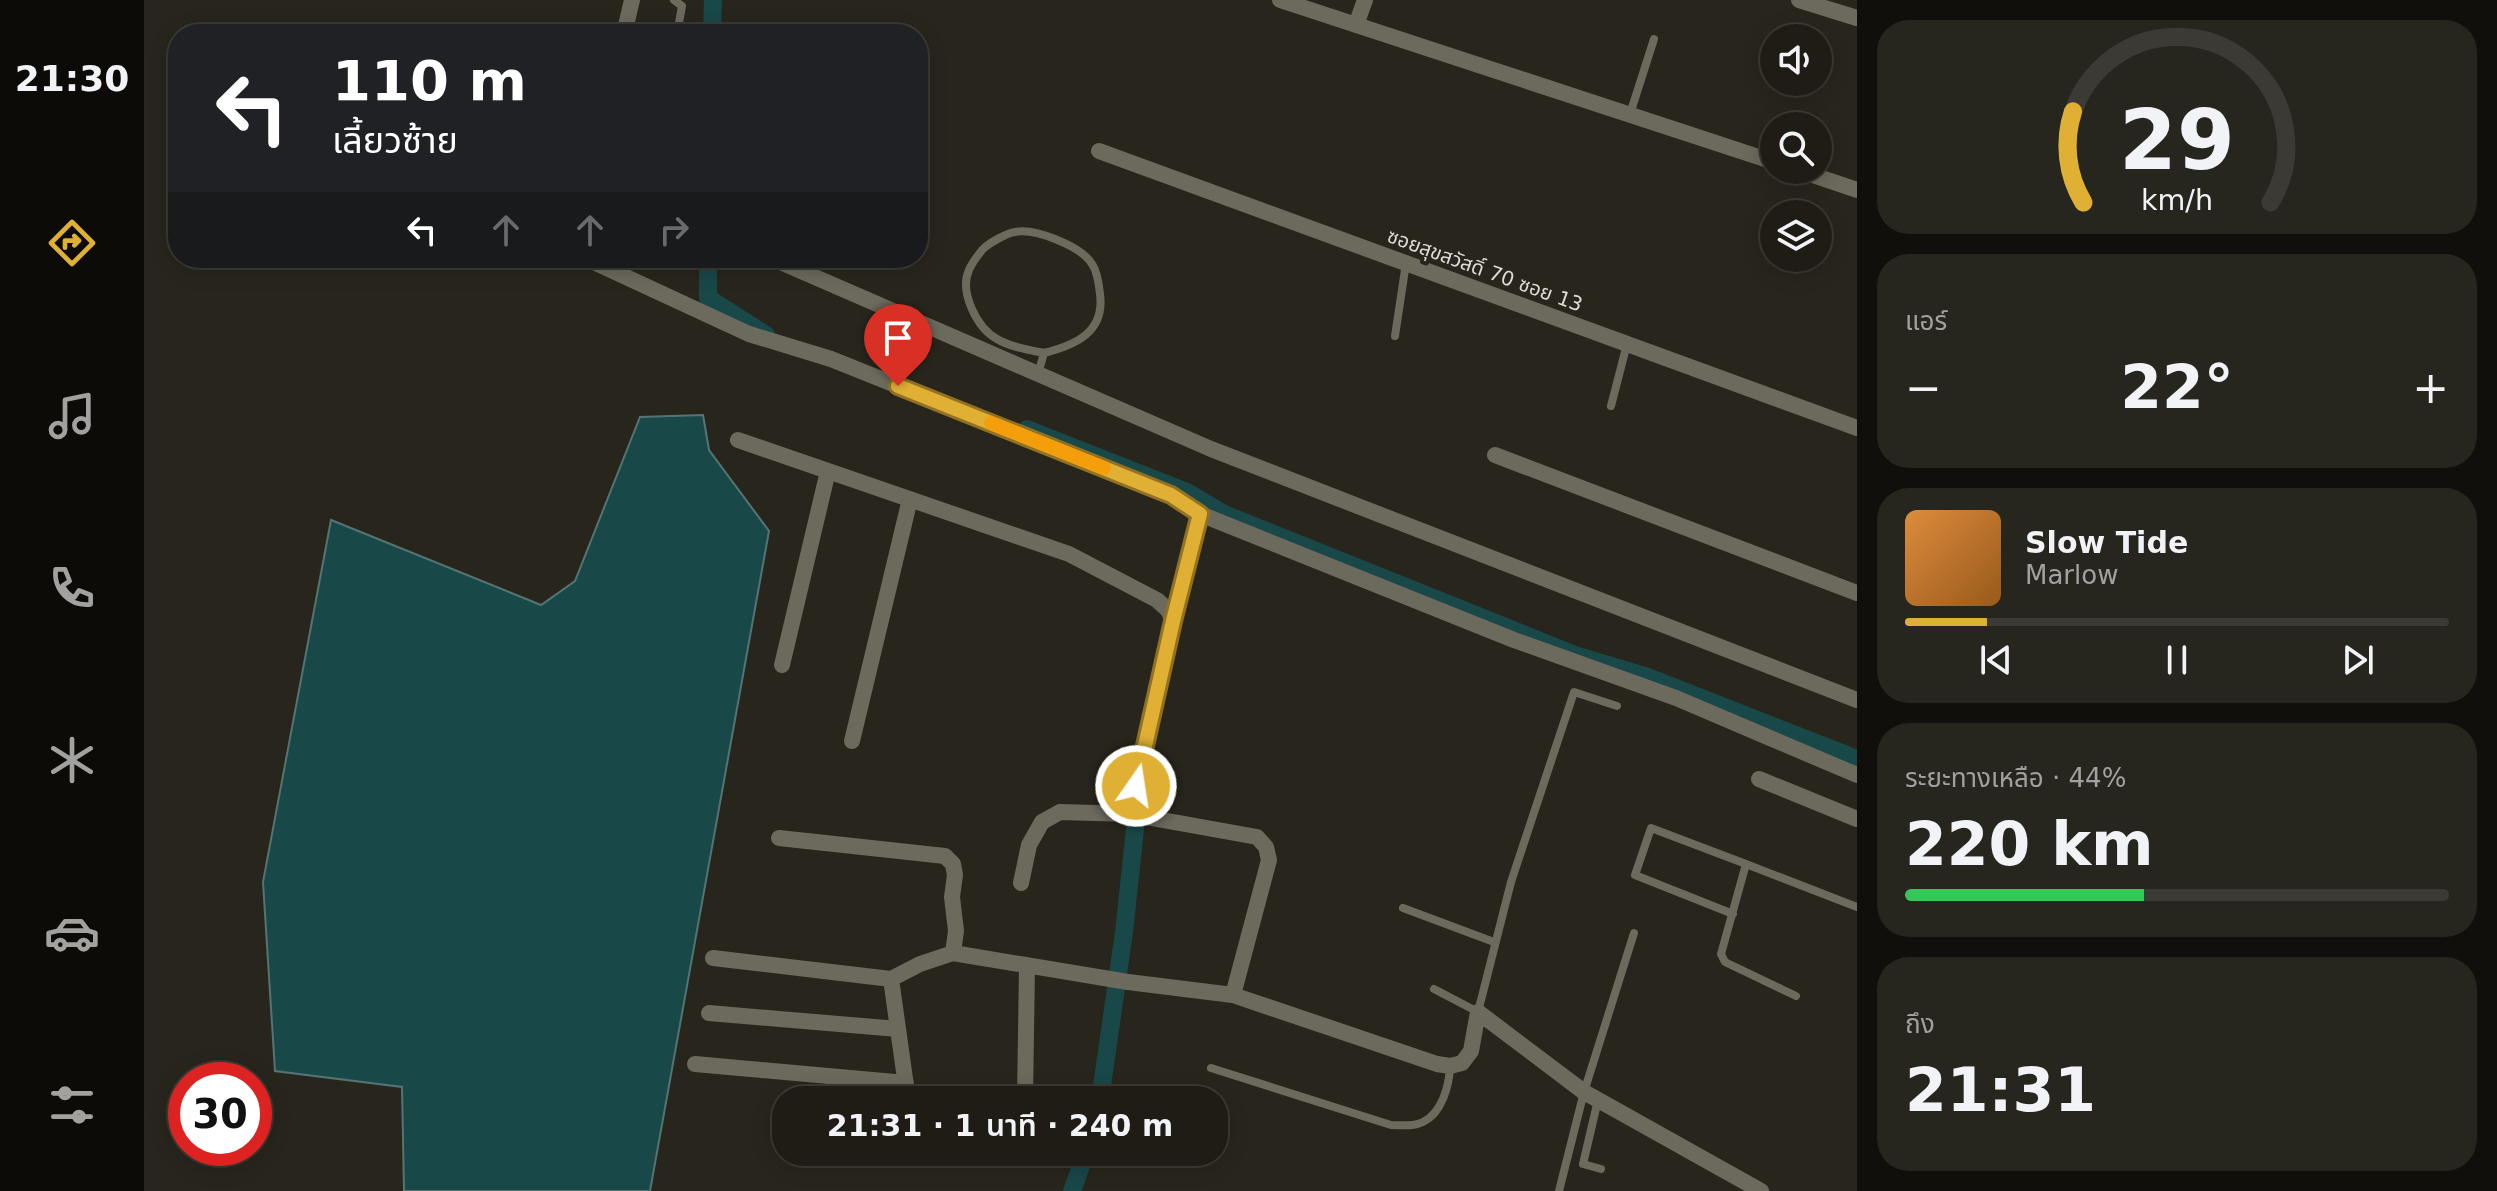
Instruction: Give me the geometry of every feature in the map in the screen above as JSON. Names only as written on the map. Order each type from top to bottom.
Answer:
[{"type":"street","points":[[626,24],[632,0]]},
{"type":"street","points":[[1280,0],[1760,157]]},
{"type":"street","points":[[1356,25],[1365,0]]},
{"type":"street","points":[[1799,0],[1857,18]]},
{"type":"street","name":"ซอยสุขสวัสดิ์ 70 ซอย 13","points":[[1099,151],[1857,428]]},
{"type":"street","points":[[1832,182],[1857,190]]},
{"type":"street","points":[[607,268],[749,334],[859,370],[1171,495],[1200,514],[1514,640],[1676,698],[1857,775]]},
{"type":"street","points":[[794,268],[1211,449],[1857,700]]},
{"type":"street","points":[[738,440],[1069,554],[1157,600],[1168,610],[1173,621]]},
{"type":"street","points":[[1495,455],[1857,593]]},
{"type":"street","points":[[782,665],[828,471]]},
{"type":"street","points":[[852,741],[910,499]]},
{"type":"street","points":[[1129,814],[1200,514]]},
{"type":"street","points":[[1759,779],[1857,819]]},
{"type":"street","points":[[1021,883],[1029,845],[1042,822],[1060,812],[1129,814],[1257,837],[1266,847],[1269,860],[1233,995]]},
{"type":"street","points":[[779,838],[945,856],[953,864],[955,875],[952,897],[956,931],[953,953]]},
{"type":"street","points":[[713,958],[891,979],[920,964],[953,953],[1128,982],[1233,995],[1450,1066],[1462,1063],[1471,1051],[1478,1012],[1591,1096],[1761,1191]]},
{"type":"street","points":[[1025,1086],[1027,965]]},
{"type":"street","points":[[891,979],[906,1086]]},
{"type":"street","points":[[709,1013],[898,1029]]},
{"type":"street","points":[[695,1064],[862,1086]]},
{"type":"lane","points":[[674,0],[682,6],[679,24]]},
{"type":"lane","points":[[1630,115],[1654,39]]},
{"type":"lane","points":[[1015,232],[1047,236],[1076,249],[1092,264],[1099,289],[1102,310],[1093,329],[1076,342],[1044,353],[997,340],[981,326],[968,296],[968,272],[985,247],[1015,232]]},
{"type":"lane","points":[[1395,336],[1406,263]]},
{"type":"lane","points":[[1611,406],[1627,344]]},
{"type":"lane","points":[[1038,374],[1044,353]]},
{"type":"lane","points":[[1434,989],[1478,1012],[1511,882],[1574,692],[1617,706]]},
{"type":"lane","points":[[1733,914],[1635,875],[1651,828],[1857,907]]},
{"type":"lane","points":[[1746,864],[1721,954],[1725,962],[1796,996]]},
{"type":"lane","points":[[1403,908],[1494,942]]},
{"type":"lane","points":[[1559,1191],[1591,1096],[1634,933]]},
{"type":"lane","points":[[1211,1068],[1391,1125],[1411,1125],[1425,1121],[1438,1108],[1449,1083],[1450,1066]]},
{"type":"lane","points":[[1591,1096],[1583,1164],[1601,1169]]},
{"type":"water","points":[[703,415],[709,450],[769,531],[650,1191],[404,1191],[402,1087],[275,1071],[263,882],[331,520],[541,605],[575,581],[640,417]]},
{"type":"waterway","points":[[712,24],[713,0]]},
{"type":"waterway","points":[[708,268],[708,298],[766,335]]},
{"type":"waterway","points":[[1027,429],[1187,492],[1224,514],[1575,655],[1645,676],[1857,759]]},
{"type":"waterway","points":[[1102,1086],[1124,932],[1138,801]]},
{"type":"waterway","points":[[1072,1191],[1081,1166]]},
{"type":"slow traffic","points":[[991,423],[1104,468]]},
{"type":"route","points":[[898,386],[1171,495],[1200,514],[1136,786]]}]
